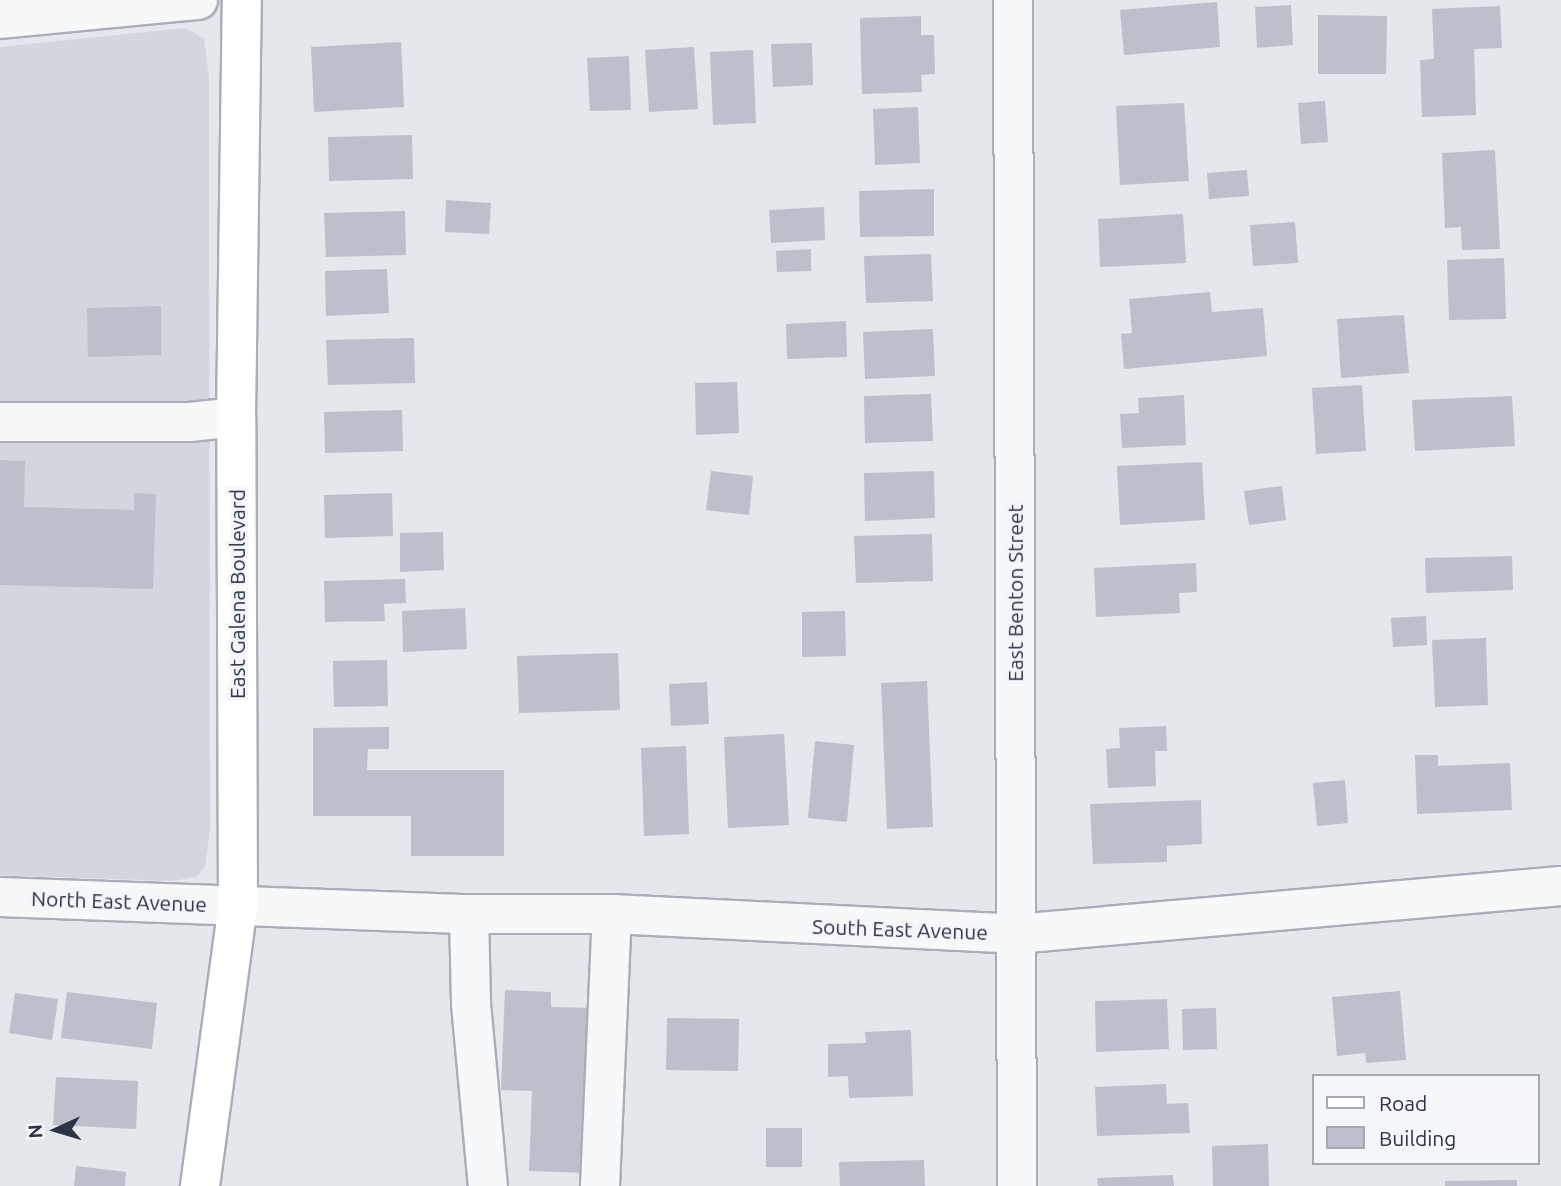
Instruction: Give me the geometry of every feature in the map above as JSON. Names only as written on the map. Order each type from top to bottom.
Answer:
[{"type":"main road","name":"East Galena Boulevard","points":[[200,1186],[238,905],[236,417],[242,0]]},
{"type":"street","points":[[0,19],[198,0]]},
{"type":"street","name":"East Benton Street","points":[[1013,0],[1017,1186]]},
{"type":"street","points":[[0,422],[190,422],[236,417]]},
{"type":"street","name":"South East Avenue","points":[[238,905],[469,914],[612,914],[1016,933],[1561,886]]},
{"type":"street","name":"North East Avenue","points":[[0,897],[238,905]]},
{"type":"street","points":[[469,914],[471,1004],[488,1186]]},
{"type":"street","points":[[600,1186],[612,914]]},
{"type":"shaded area","points":[[185,28],[204,38],[209,78],[210,829],[205,867],[196,877],[172,881],[0,875],[0,47]]},
{"type":"building","points":[[1217,2],[1220,47],[1124,55],[1120,10]]},
{"type":"building","points":[[1291,5],[1293,45],[1257,48],[1255,7]]},
{"type":"building","points":[[1500,6],[1502,48],[1474,49],[1476,115],[1422,117],[1420,60],[1434,59],[1432,9]]},
{"type":"building","points":[[1318,15],[1387,16],[1386,74],[1318,74]]},
{"type":"building","points":[[921,16],[921,35],[934,35],[935,74],[921,75],[922,92],[862,94],[860,18]]},
{"type":"building","points":[[401,42],[404,107],[314,112],[311,47]]},
{"type":"building","points":[[812,43],[813,85],[773,87],[771,44]]},
{"type":"building","points":[[694,47],[698,109],[649,112],[645,50]]},
{"type":"building","points":[[753,50],[756,123],[713,125],[710,52]]},
{"type":"building","points":[[629,56],[631,110],[590,111],[587,58]]},
{"type":"building","points":[[1325,101],[1328,142],[1301,144],[1298,103]]},
{"type":"building","points":[[1184,103],[1189,181],[1120,185],[1116,106]]},
{"type":"building","points":[[918,107],[920,163],[875,165],[873,109]]},
{"type":"building","points":[[412,135],[413,179],[329,181],[328,137]]},
{"type":"building","points":[[1495,150],[1500,249],[1462,250],[1461,227],[1445,228],[1442,153]]},
{"type":"building","points":[[1247,170],[1249,196],[1209,199],[1207,173]]},
{"type":"building","points":[[934,189],[934,236],[860,237],[859,191]]},
{"type":"building","points":[[446,200],[491,203],[489,234],[445,232]]},
{"type":"building","points":[[824,207],[825,240],[771,243],[769,210]]},
{"type":"building","points":[[405,211],[406,255],[326,257],[324,213]]},
{"type":"building","points":[[1183,214],[1186,263],[1100,267],[1098,219]]},
{"type":"building","points":[[1295,222],[1298,263],[1253,266],[1250,225]]},
{"type":"building","points":[[811,249],[811,271],[777,272],[776,251]]},
{"type":"building","points":[[931,254],[933,301],[866,303],[864,256]]},
{"type":"building","points":[[1504,258],[1506,319],[1449,320],[1447,260]]},
{"type":"building","points":[[387,269],[389,313],[326,316],[325,271]]},
{"type":"building","points":[[1210,292],[1212,312],[1263,308],[1267,356],[1124,369],[1121,334],[1132,333],[1129,299]]},
{"type":"building","points":[[161,306],[161,355],[88,357],[87,308]]},
{"type":"building","points":[[1404,315],[1409,373],[1341,378],[1337,319]]},
{"type":"building","points":[[846,321],[847,357],[787,359],[786,324]]},
{"type":"building","points":[[933,329],[935,376],[865,379],[863,332]]},
{"type":"building","points":[[414,338],[415,383],[328,385],[326,340]]},
{"type":"building","points":[[737,382],[739,433],[696,435],[695,383]]},
{"type":"building","points":[[1362,385],[1366,451],[1316,454],[1312,388]]},
{"type":"building","points":[[931,394],[933,441],[865,443],[864,396]]},
{"type":"building","points":[[1184,395],[1186,445],[1122,448],[1120,414],[1139,413],[1138,398]]},
{"type":"building","points":[[1512,396],[1515,446],[1415,451],[1412,400]]},
{"type":"building","points":[[402,410],[403,451],[325,453],[324,412]]},
{"type":"building","points":[[0,460],[25,461],[24,507],[134,510],[134,493],[156,494],[153,589],[0,585]]},
{"type":"building","points":[[1202,462],[1205,520],[1120,525],[1117,466]]},
{"type":"building","points":[[711,471],[753,476],[749,515],[706,510]]},
{"type":"building","points":[[934,471],[935,518],[865,521],[864,473]]},
{"type":"building","points":[[1282,486],[1286,520],[1249,525],[1244,491]]},
{"type":"building","points":[[392,493],[393,536],[325,538],[324,495]]},
{"type":"building","points":[[443,532],[444,570],[400,572],[400,533]]},
{"type":"building","points":[[932,534],[933,581],[856,583],[854,536]]},
{"type":"building","points":[[1512,556],[1513,590],[1426,593],[1425,558]]},
{"type":"building","points":[[1196,563],[1197,592],[1179,593],[1180,613],[1096,617],[1094,568]]},
{"type":"building","points":[[405,579],[406,603],[384,604],[385,621],[325,622],[324,581]]},
{"type":"building","points":[[465,608],[467,649],[403,652],[402,611]]},
{"type":"building","points":[[845,611],[846,656],[802,657],[802,612]]},
{"type":"building","points":[[1426,616],[1427,645],[1393,647],[1391,618]]},
{"type":"building","points":[[1486,638],[1488,705],[1435,707],[1432,640]]},
{"type":"building","points":[[618,653],[620,710],[519,713],[517,656]]},
{"type":"building","points":[[387,660],[388,706],[334,707],[333,661]]},
{"type":"building","points":[[927,681],[933,827],[887,829],[881,683]]},
{"type":"building","points":[[707,682],[709,724],[671,726],[669,684]]},
{"type":"building","points":[[1166,726],[1167,751],[1155,751],[1156,786],[1108,788],[1106,749],[1120,748],[1119,728]]},
{"type":"building","points":[[389,727],[389,749],[368,749],[367,770],[504,770],[504,856],[411,856],[411,816],[313,816],[313,728]]},
{"type":"building","points":[[784,734],[789,825],[728,828],[724,737]]},
{"type":"building","points":[[815,741],[854,745],[847,822],[808,818]]},
{"type":"building","points":[[686,746],[689,834],[644,836],[641,748]]},
{"type":"building","points":[[1415,755],[1438,755],[1438,766],[1510,763],[1512,810],[1417,814]]},
{"type":"building","points":[[1345,780],[1348,823],[1317,826],[1313,783]]},
{"type":"building","points":[[1201,800],[1202,844],[1167,846],[1167,862],[1093,864],[1090,804]]},
{"type":"building","points":[[505,990],[551,992],[551,1007],[594,1008],[589,1173],[529,1171],[532,1091],[501,1090]]},
{"type":"building","points":[[1400,991],[1406,1060],[1366,1063],[1365,1053],[1337,1056],[1332,997]]},
{"type":"building","points":[[67,992],[157,1003],[152,1049],[61,1038]]},
{"type":"building","points":[[15,993],[58,999],[52,1040],[9,1033]]},
{"type":"building","points":[[1167,999],[1169,1049],[1096,1052],[1095,1001]]},
{"type":"building","points":[[1216,1008],[1217,1049],[1183,1050],[1182,1009]]},
{"type":"building","points":[[667,1018],[739,1019],[738,1071],[666,1070]]},
{"type":"building","points":[[911,1030],[913,1096],[849,1098],[848,1076],[828,1077],[828,1044],[866,1043],[865,1032]]},
{"type":"building","points":[[56,1077],[138,1081],[136,1129],[53,1125]]},
{"type":"building","points":[[1166,1084],[1167,1104],[1188,1103],[1190,1133],[1097,1136],[1095,1087]]},
{"type":"building","points":[[766,1128],[802,1128],[802,1167],[766,1167]]},
{"type":"building","points":[[1268,1144],[1269,1186],[1213,1186],[1212,1146]]},
{"type":"building","points":[[924,1160],[925,1186],[840,1186],[839,1162]]},
{"type":"building","points":[[76,1166],[126,1172],[125,1186],[74,1186]]},
{"type":"building","points":[[1173,1175],[1174,1186],[1098,1186],[1097,1178]]},
{"type":"building","points":[[1517,1180],[1517,1186],[1445,1186],[1445,1181]]}]
